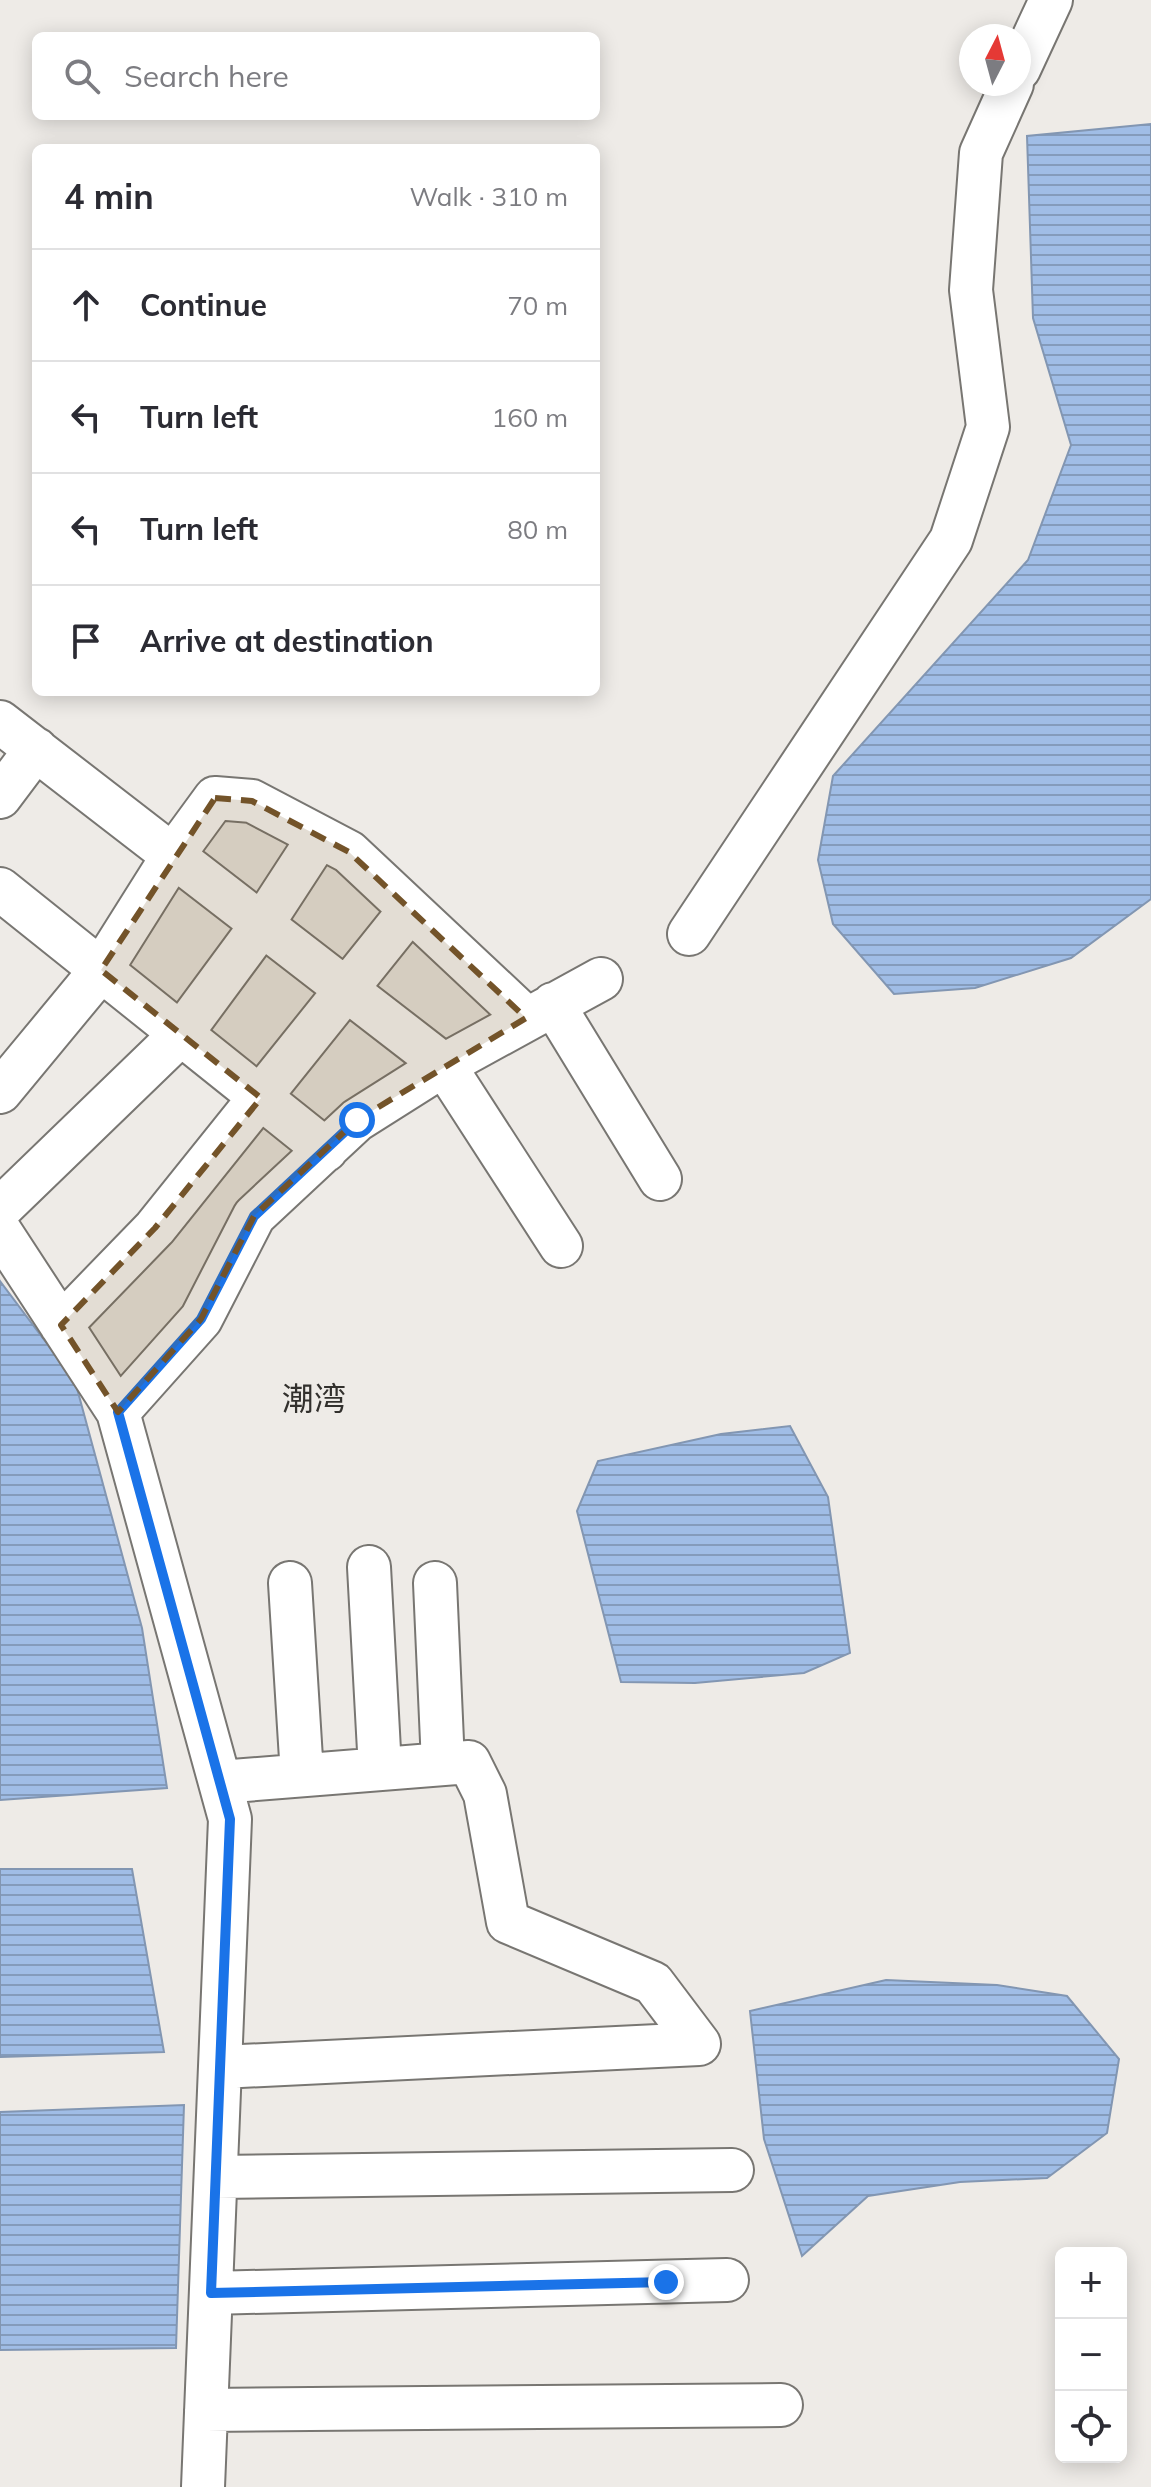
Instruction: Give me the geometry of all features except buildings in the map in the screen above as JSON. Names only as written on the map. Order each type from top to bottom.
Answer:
[{"type":"street","points":[[1031,43],[1051,0]]},
{"type":"street","points":[[689,934],[951,540],[988,427],[971,290],[981,153],[1007,96]]},
{"type":"street","points":[[0,722],[444,1065],[561,1246]]},
{"type":"street","points":[[0,797],[36,749]]},
{"type":"street","points":[[0,1092],[101,970],[174,854],[215,798],[252,801],[349,852],[410,910],[540,1011],[660,1179]]},
{"type":"street","points":[[0,1209],[181,1034],[263,923],[319,837]]},
{"type":"street","points":[[6,908],[101,970],[326,1150]]},
{"type":"street","points":[[61,1325],[155,1228],[410,910]]},
{"type":"street","points":[[118,1412],[201,1319],[254,1216],[357,1120],[444,1065],[601,979]]},
{"type":"street","points":[[0,1231],[118,1412],[230,1819],[203,2487]]},
{"type":"street","points":[[369,1567],[380,1769]]},
{"type":"street","points":[[290,1583],[302,1775]]},
{"type":"street","points":[[435,1583],[443,1764]]},
{"type":"street","points":[[220,1782],[469,1762],[485,1794],[508,1922],[653,1983],[699,2044],[221,2067]]},
{"type":"street","points":[[216,2177],[732,2170]]},
{"type":"street","points":[[211,2293],[727,2280]]},
{"type":"street","points":[[206,2410],[781,2405]]},
{"type":"highlighted area","points":[[215,798],[252,801],[349,852],[526,1018],[357,1120],[254,1216],[201,1319],[118,1412],[61,1325],[155,1228],[261,1098],[101,970]]},
{"type":"water","points":[[1151,124],[1151,899],[1071,958],[975,988],[894,994],[833,924],[818,860],[833,776],[1028,560],[1071,445],[1033,318],[1027,136]]},
{"type":"water","points":[[0,1281],[75,1381],[142,1628],[167,1788],[0,1800]]},
{"type":"water","points":[[790,1426],[828,1497],[850,1653],[804,1673],[695,1683],[621,1682],[577,1511],[598,1461],[721,1434]]},
{"type":"water","points":[[0,1869],[132,1869],[164,2052],[0,2057]]},
{"type":"water","points":[[886,1980],[997,1985],[1067,1996],[1119,2059],[1107,2133],[1047,2178],[960,2182],[868,2196],[802,2256],[764,2139],[750,2011]]},
{"type":"water","points":[[184,2105],[176,2348],[0,2350],[0,2112]]},
{"type":"district","name":"潮湾","points":[[314,1399]]},
{"type":"route","points":[[357,1120],[254,1216],[201,1319],[118,1412],[230,1819],[211,2293],[666,2282]]}]
